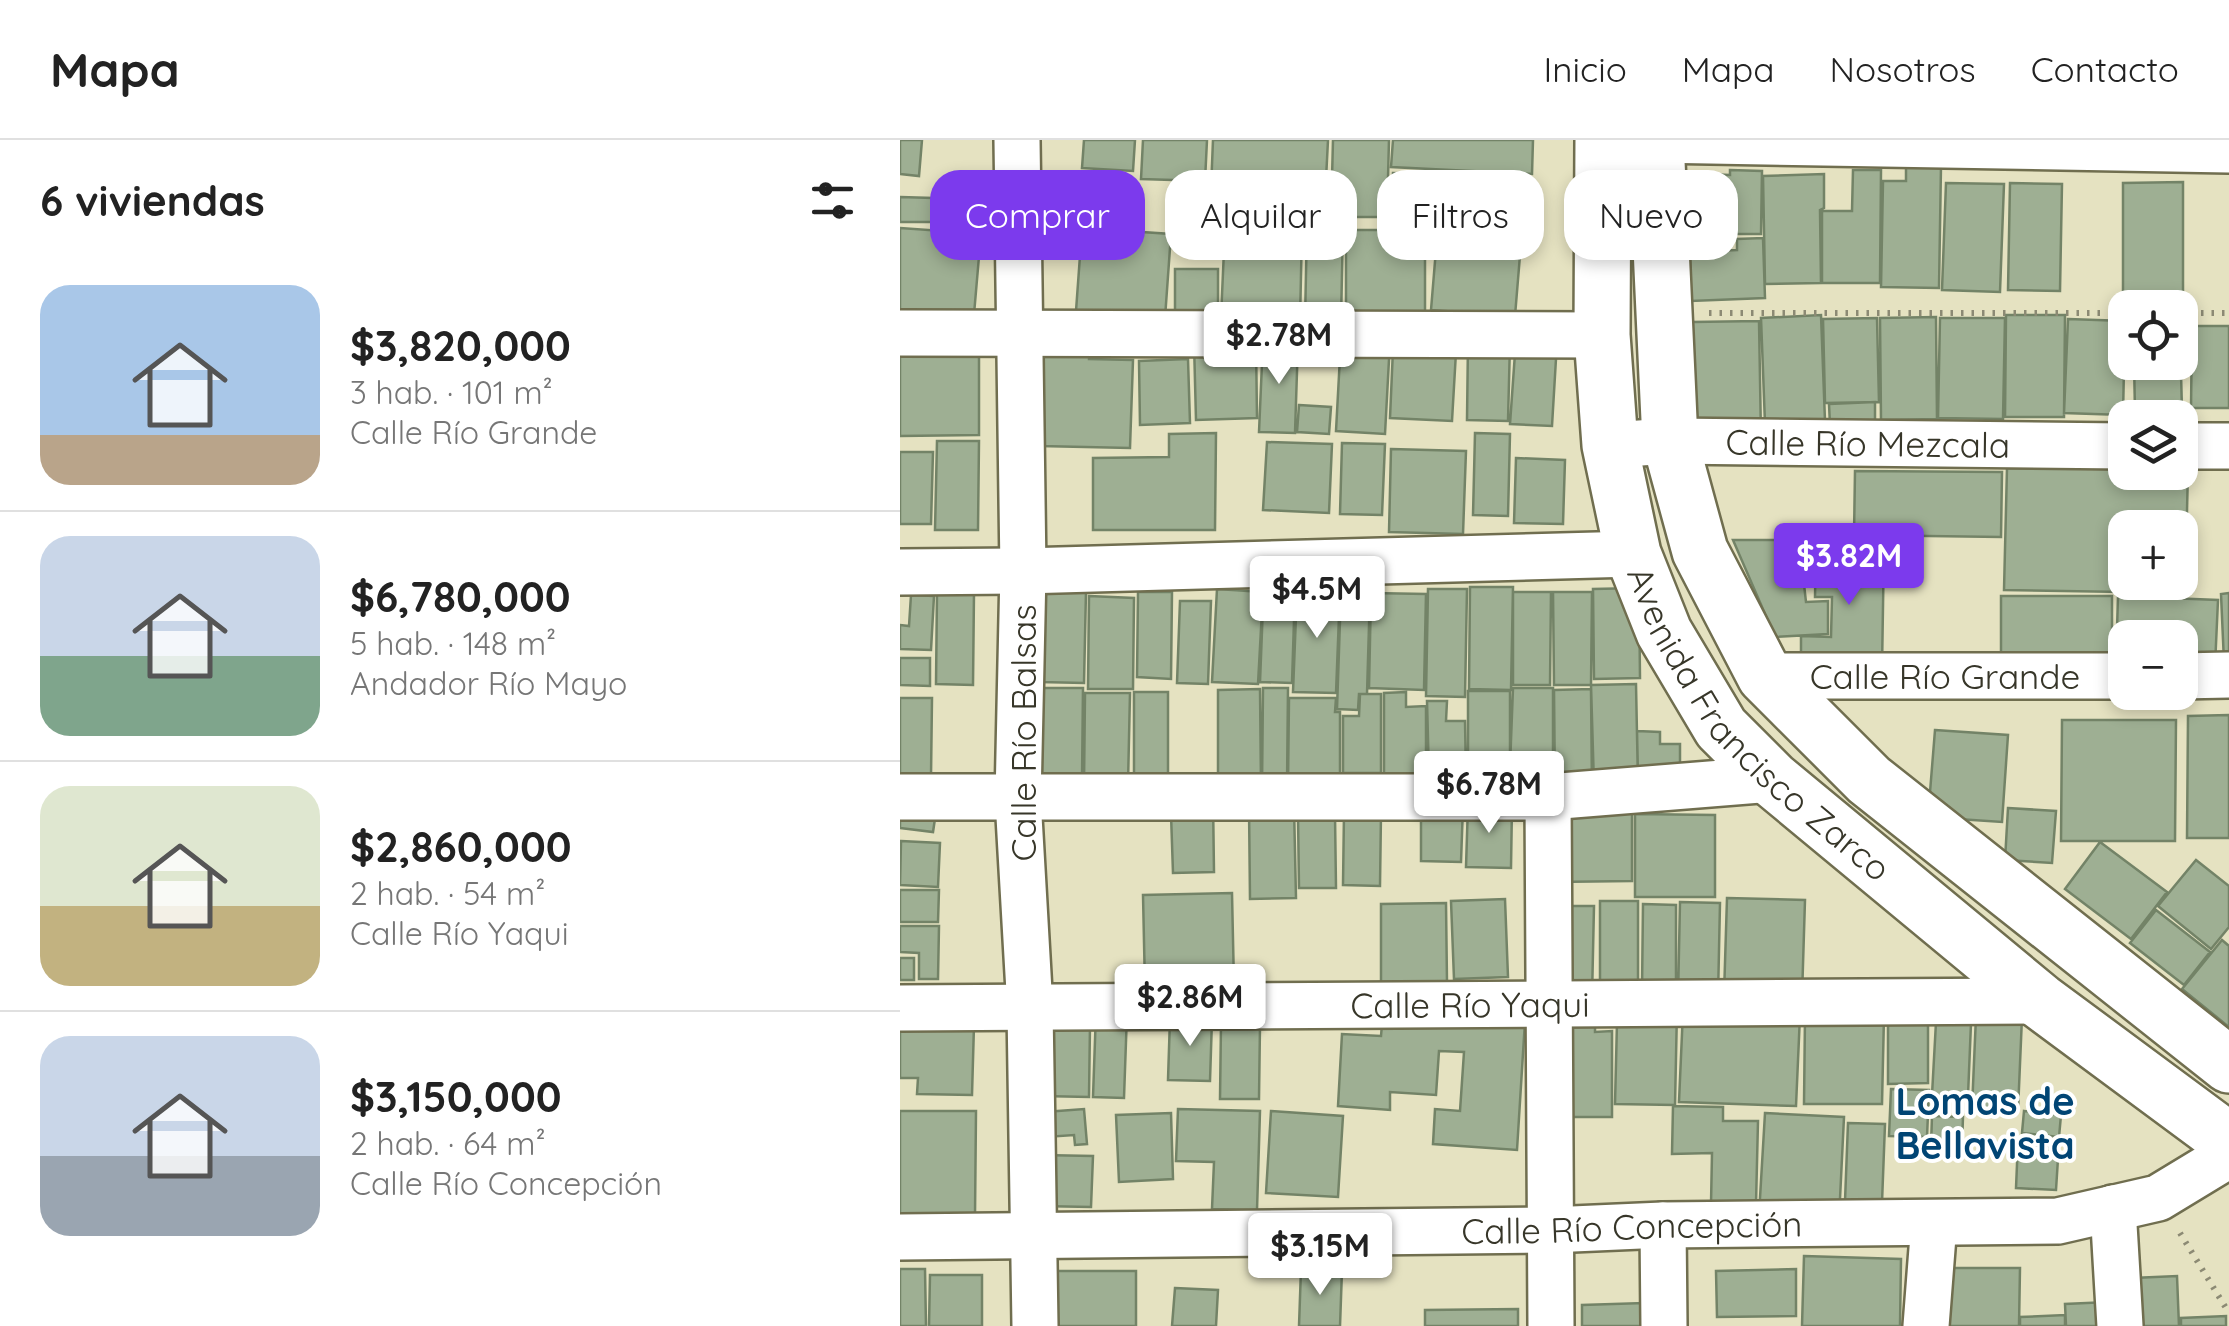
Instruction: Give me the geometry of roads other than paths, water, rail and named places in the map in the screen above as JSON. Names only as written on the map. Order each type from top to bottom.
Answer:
[{"type":"street","name":"Calle Río Balsas","points":[[1017,140],[1023,572],[1018,799],[1030,1008],[1035,1326]]},
{"type":"street","name":"Avenida Francisco Zarco","points":[[1603,140],[1602,335],[1610,445],[1633,554],[1664,632],[1720,728],[1772,779],[2040,1001],[2229,1141]]},
{"type":"street","points":[[1656,140],[2182,144],[2229,150]]},
{"type":"street","name":"Avenida Francisco Zarco","points":[[1656,140],[1670,441],[1700,551],[1765,676],[1869,780],[2229,1066]]},
{"type":"street","points":[[900,333],[1602,335]]},
{"type":"street","name":"Calle Río Mezcala","points":[[1610,445],[1670,441],[2108,446]]},
{"type":"street","points":[[2198,446],[2229,446]]},
{"type":"street","points":[[900,572],[1023,572],[1633,554]]},
{"type":"street","name":"Calle Río Grande","points":[[1765,676],[2108,676]]},
{"type":"street","points":[[2198,676],[2229,676]]},
{"type":"street","points":[[900,797],[1548,797],[1772,779]]},
{"type":"street","points":[[1548,797],[1550,1326]]},
{"type":"street","name":"Calle Río Yaqui","points":[[900,1008],[2040,1001]]},
{"type":"street","name":"Calle Río Concepción","points":[[900,1237],[2058,1221],[2158,1198],[2229,1155]]},
{"type":"street","points":[[2113,1208],[2120,1326]]},
{"type":"street","points":[[1926,1326],[1934,1222]]},
{"type":"street","points":[[1663,1226],[1664,1326]]},
{"type":"district","name":"Lomas de Bellavista","points":[[1985,1123]]}]
